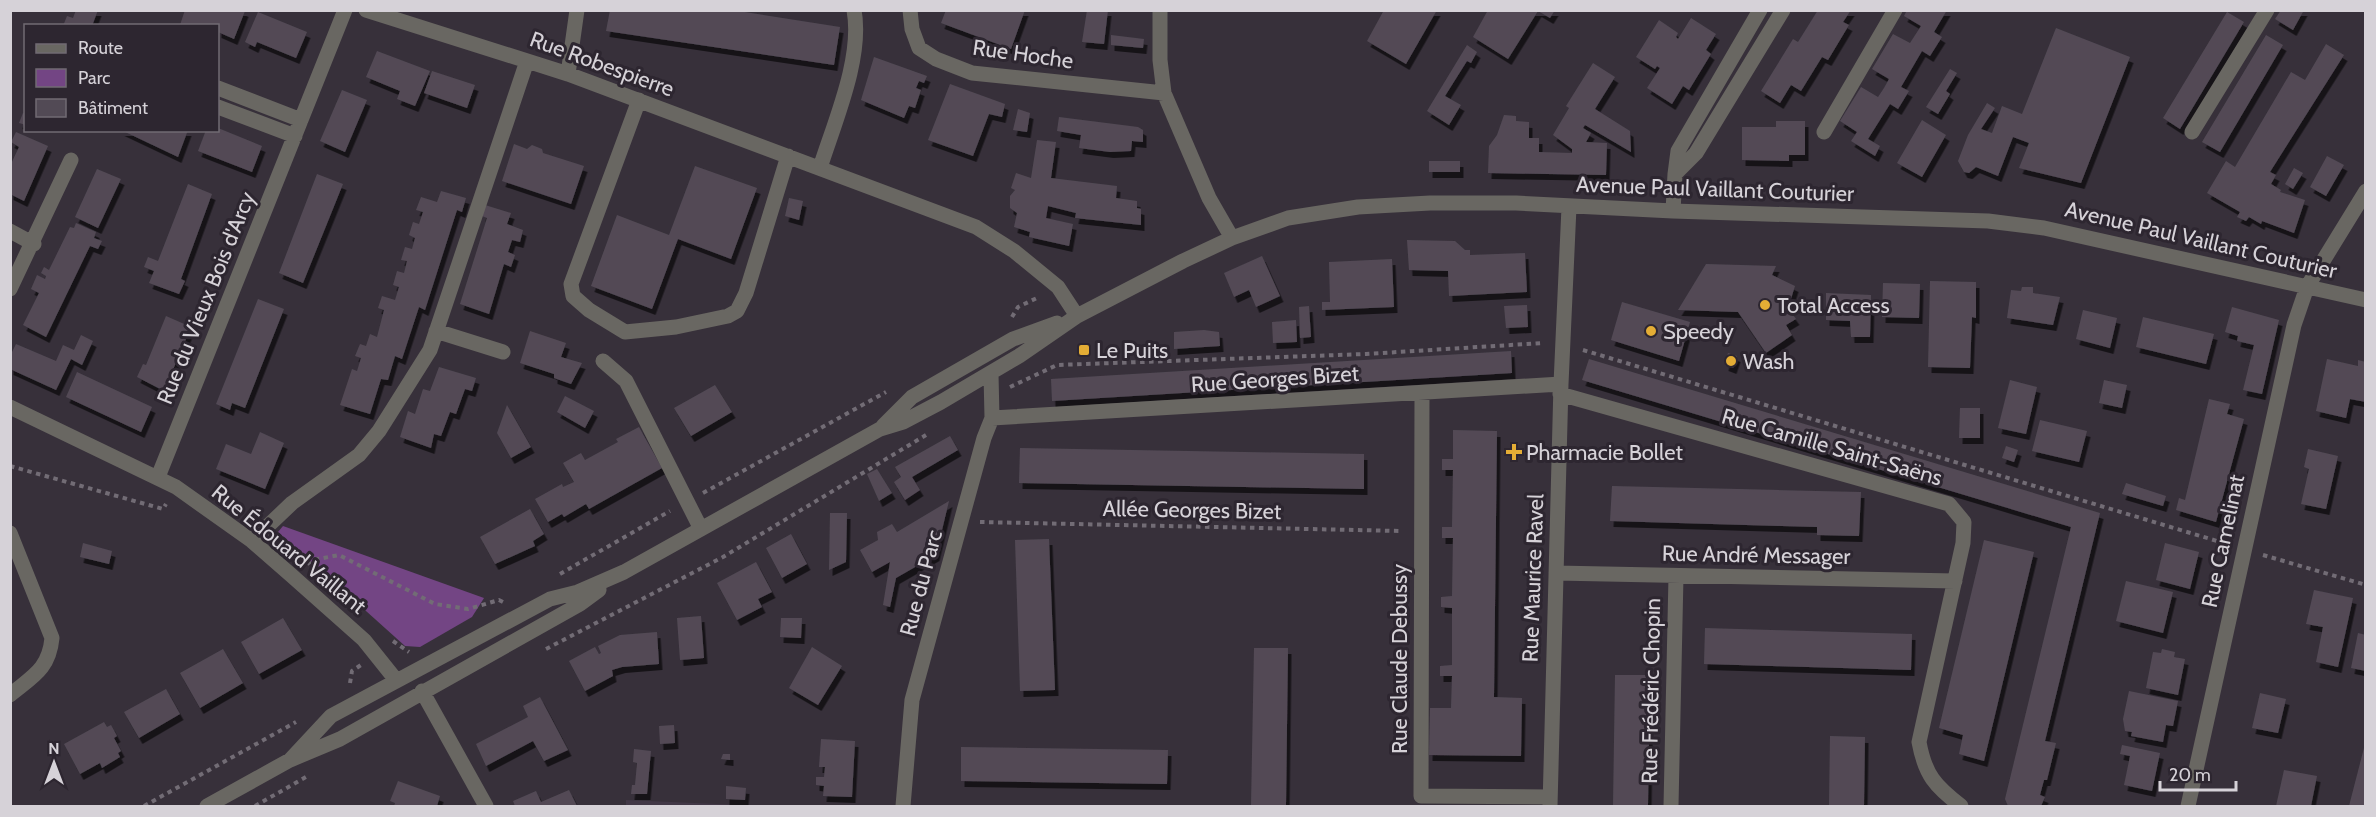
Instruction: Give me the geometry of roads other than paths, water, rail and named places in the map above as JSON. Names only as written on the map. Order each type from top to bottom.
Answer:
[{"type":"street","name":"Rue du Vieux Bois d'Arcy","points":[[158,477],[345,10]]},
{"type":"street","name":"Rue Robespierre","points":[[366,10],[413,17],[976,227],[1014,251],[1058,287],[1077,316]]},
{"type":"street","points":[[568,74],[577,10]]},
{"type":"street","points":[[820,168],[850,68],[856,23],[854,10]]},
{"type":"street","name":"Rue Hoche","points":[[910,10],[912,29],[919,48],[936,59],[972,73],[1164,93]]},
{"type":"street","points":[[1160,10],[1160,60],[1164,93],[1209,198],[1232,238]]},
{"type":"street","points":[[1673,211],[1678,151],[1760,10]]},
{"type":"street","points":[[1675,174],[1696,153],[1783,10]]},
{"type":"street","points":[[1824,132],[1895,10]]},
{"type":"street","points":[[2192,132],[2267,10]]},
{"type":"street","points":[[252,541],[292,503],[359,455],[379,431],[430,350],[527,61]]},
{"type":"street","points":[[219,88],[302,120]]},
{"type":"street","points":[[639,100],[571,284],[573,296],[589,310],[625,332],[676,327],[728,316],[737,311],[746,293],[788,156]]},
{"type":"street","points":[[219,107],[295,136]]},
{"type":"street","points":[[10,289],[34,244],[71,160]]},
{"type":"street","name":"Rue Camelinat","points":[[2188,807],[2294,325],[2307,287],[2366,191]]},
{"type":"street","name":"Avenue Paul Vaillant Couturier","points":[[880,429],[912,397],[1013,339],[1077,316],[1232,238],[1288,218],[1358,207],[1430,203],[1988,221],[2044,228],[2366,300]]},
{"type":"street","name":"Rue Maurice Ravel","points":[[1550,802],[1560,389],[1569,207]]},
{"type":"street","points":[[10,231],[34,244]]},
{"type":"street","name":"Avenue Paul Vaillant Couturier","points":[[290,760],[331,716],[550,599],[578,592],[624,572],[880,429],[903,422],[991,374],[1077,316]]},
{"type":"street","points":[[436,331],[503,352]]},
{"type":"street","points":[[603,361],[626,381],[701,529]]},
{"type":"street","name":"Rue du Parc","points":[[903,807],[912,700],[984,438],[992,418],[991,374]]},
{"type":"street","name":"Rue Georges Bizet","points":[[992,418],[1422,393],[1560,389]]},
{"type":"street","name":"Rue Camille Saint-Saëns","points":[[1560,389],[1949,504],[1964,522],[1963,543],[1919,742],[1923,765],[1939,790],[1961,807]]},
{"type":"street","name":"Rue Claude Debussy","points":[[1422,393],[1421,796],[1550,802]]},
{"type":"street","name":"Rue Édouard Vaillant","points":[[10,407],[176,487],[252,541],[291,575],[377,653],[396,680]]},
{"type":"street","points":[[10,533],[52,638],[50,656],[40,670],[10,695]]},
{"type":"street","name":"Avenue Paul Vaillant Couturier","points":[[207,807],[290,760],[340,739],[580,604],[624,572]]},
{"type":"street","name":"Rue André Messager","points":[[1556,573],[1954,581]]},
{"type":"street","name":"Rue Frédéric Chopin","points":[[1671,807],[1676,576]]},
{"type":"street","points":[[396,680],[422,691],[486,807]]},
{"type":"place","name":"Total Access","points":[[1765,305]]},
{"type":"place","name":"Speedy","points":[[1651,331]]},
{"type":"place","name":"Le Puits","points":[[1084,350]]},
{"type":"place","name":"Wash","points":[[1731,361]]},
{"type":"place","name":"Pharmacie Bollet","points":[[1514,452]]}]
